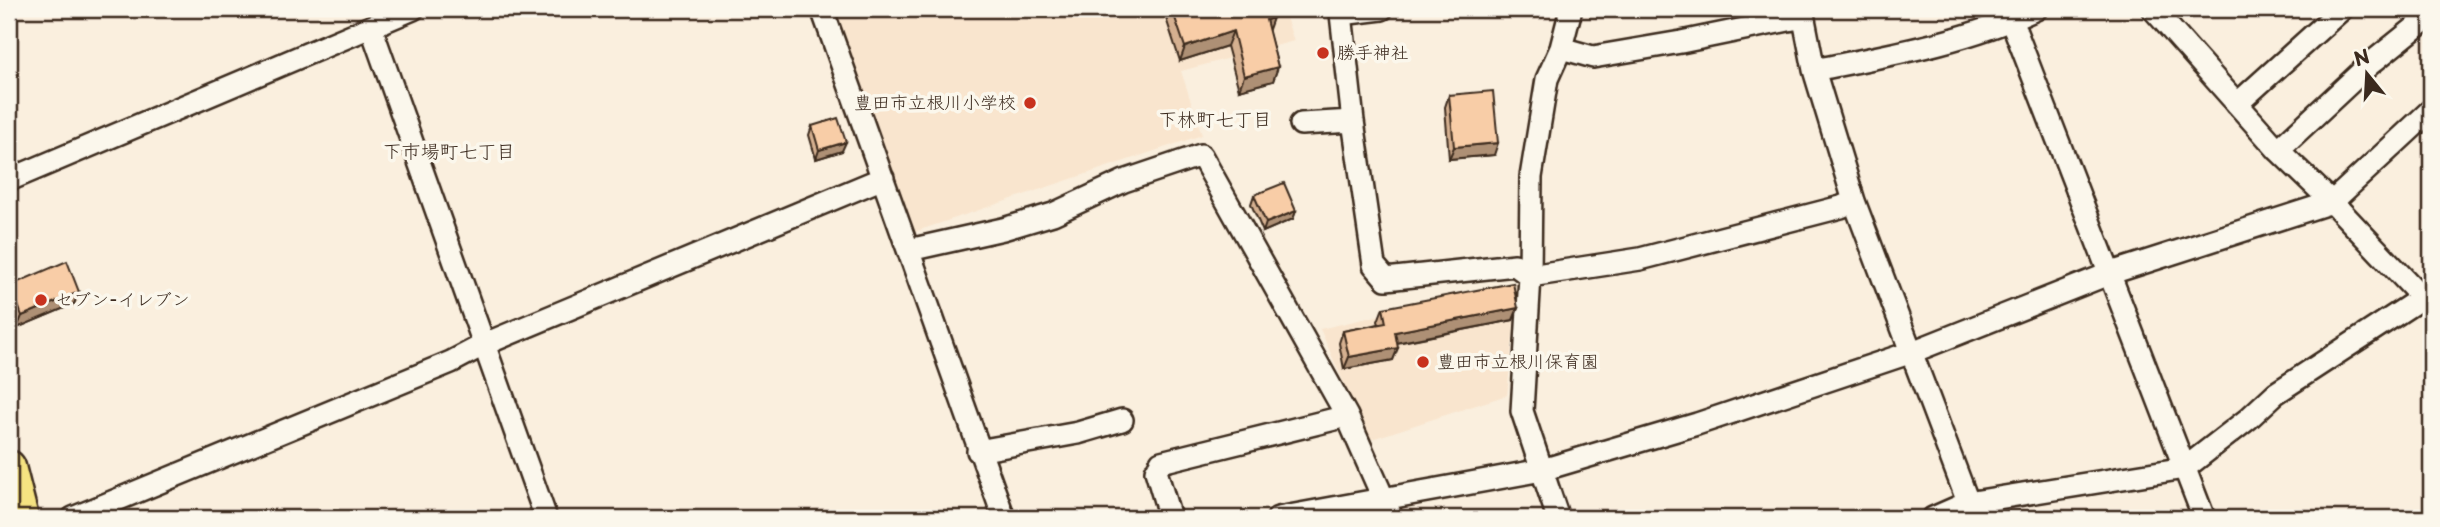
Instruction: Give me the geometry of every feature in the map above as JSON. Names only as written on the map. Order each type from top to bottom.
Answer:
[{"type":"highway","points":[[9,467],[22,518]]},
{"type":"street","points":[[822,9],[1003,518]]},
{"type":"street","points":[[1382,9],[1341,14],[1374,265],[1386,279],[1515,265],[1530,276],[1640,259],[1842,207],[1854,201]]},
{"type":"street","points":[[1558,518],[1522,411],[1530,276],[1531,177],[1547,79],[1561,48],[1571,9]]},
{"type":"street","points":[[1814,70],[1931,46],[2009,15],[2036,9]]},
{"type":"street","points":[[1933,518],[2185,468],[2248,419],[2276,393],[2427,302],[2332,202],[2278,150],[2153,9]]},
{"type":"street","points":[[2237,104],[2342,9]]},
{"type":"street","points":[[9,180],[403,11]]},
{"type":"street","points":[[1561,48],[1593,57],[1681,42],[1803,13],[1814,70],[1854,201],[1971,511]]},
{"type":"street","points":[[2009,15],[2204,518]]},
{"type":"street","points":[[2278,150],[2370,64],[2431,15]]},
{"type":"street","points":[[370,27],[546,518]]},
{"type":"street","points":[[1278,518],[1389,509],[1542,470],[1697,424],[1912,352],[2111,273],[2332,202],[2431,110]]},
{"type":"street","points":[[1301,124],[1353,121]]},
{"type":"street","points":[[909,250],[1003,229],[1053,214],[1124,181],[1201,155],[1347,416],[1389,509]]},
{"type":"street","points":[[74,518],[451,362],[485,344],[883,178]]},
{"type":"street","points":[[1170,518],[1156,471],[1161,462],[1347,416]]},
{"type":"street","points":[[978,451],[1078,433],[1122,420]]},
{"type":"shaded area","name":"豊田市立根川小学校","points":[[835,9],[1283,9],[1294,41],[1181,71],[1202,135],[914,232]]},
{"type":"shaded area","name":"豊田市立根川保育園","points":[[1518,283],[1507,395],[1369,440],[1320,329]]},
{"type":"building","points":[[1172,9],[1270,9],[1273,18],[1266,20],[1278,67],[1244,76],[1233,31],[1185,47]]},
{"type":"building","points":[[1493,91],[1498,143],[1454,147],[1449,95]]},
{"type":"building","points":[[838,118],[846,142],[819,150],[812,126]]},
{"type":"building","points":[[1284,183],[1296,211],[1266,223],[1254,195]]},
{"type":"building","name":"セブン-イレブン","points":[[67,261],[79,292],[22,316],[11,285]]},
{"type":"building","points":[[1513,283],[1518,308],[1395,332],[1398,348],[1349,357],[1343,331],[1386,323],[1383,308]]},
{"type":"place","name":"勝手神社","points":[[1323,53]]},
{"type":"place","name":"豊田市立根川小学校","points":[[1030,103]]},
{"type":"place","name":"セブン-イレブン","points":[[41,300]]},
{"type":"place","name":"豊田市立根川保育園","points":[[1423,362]]},
{"type":"district","name":"下林町七丁目","points":[[1215,119]]},
{"type":"district","name":"下市場町七丁目","points":[[449,151]]}]
